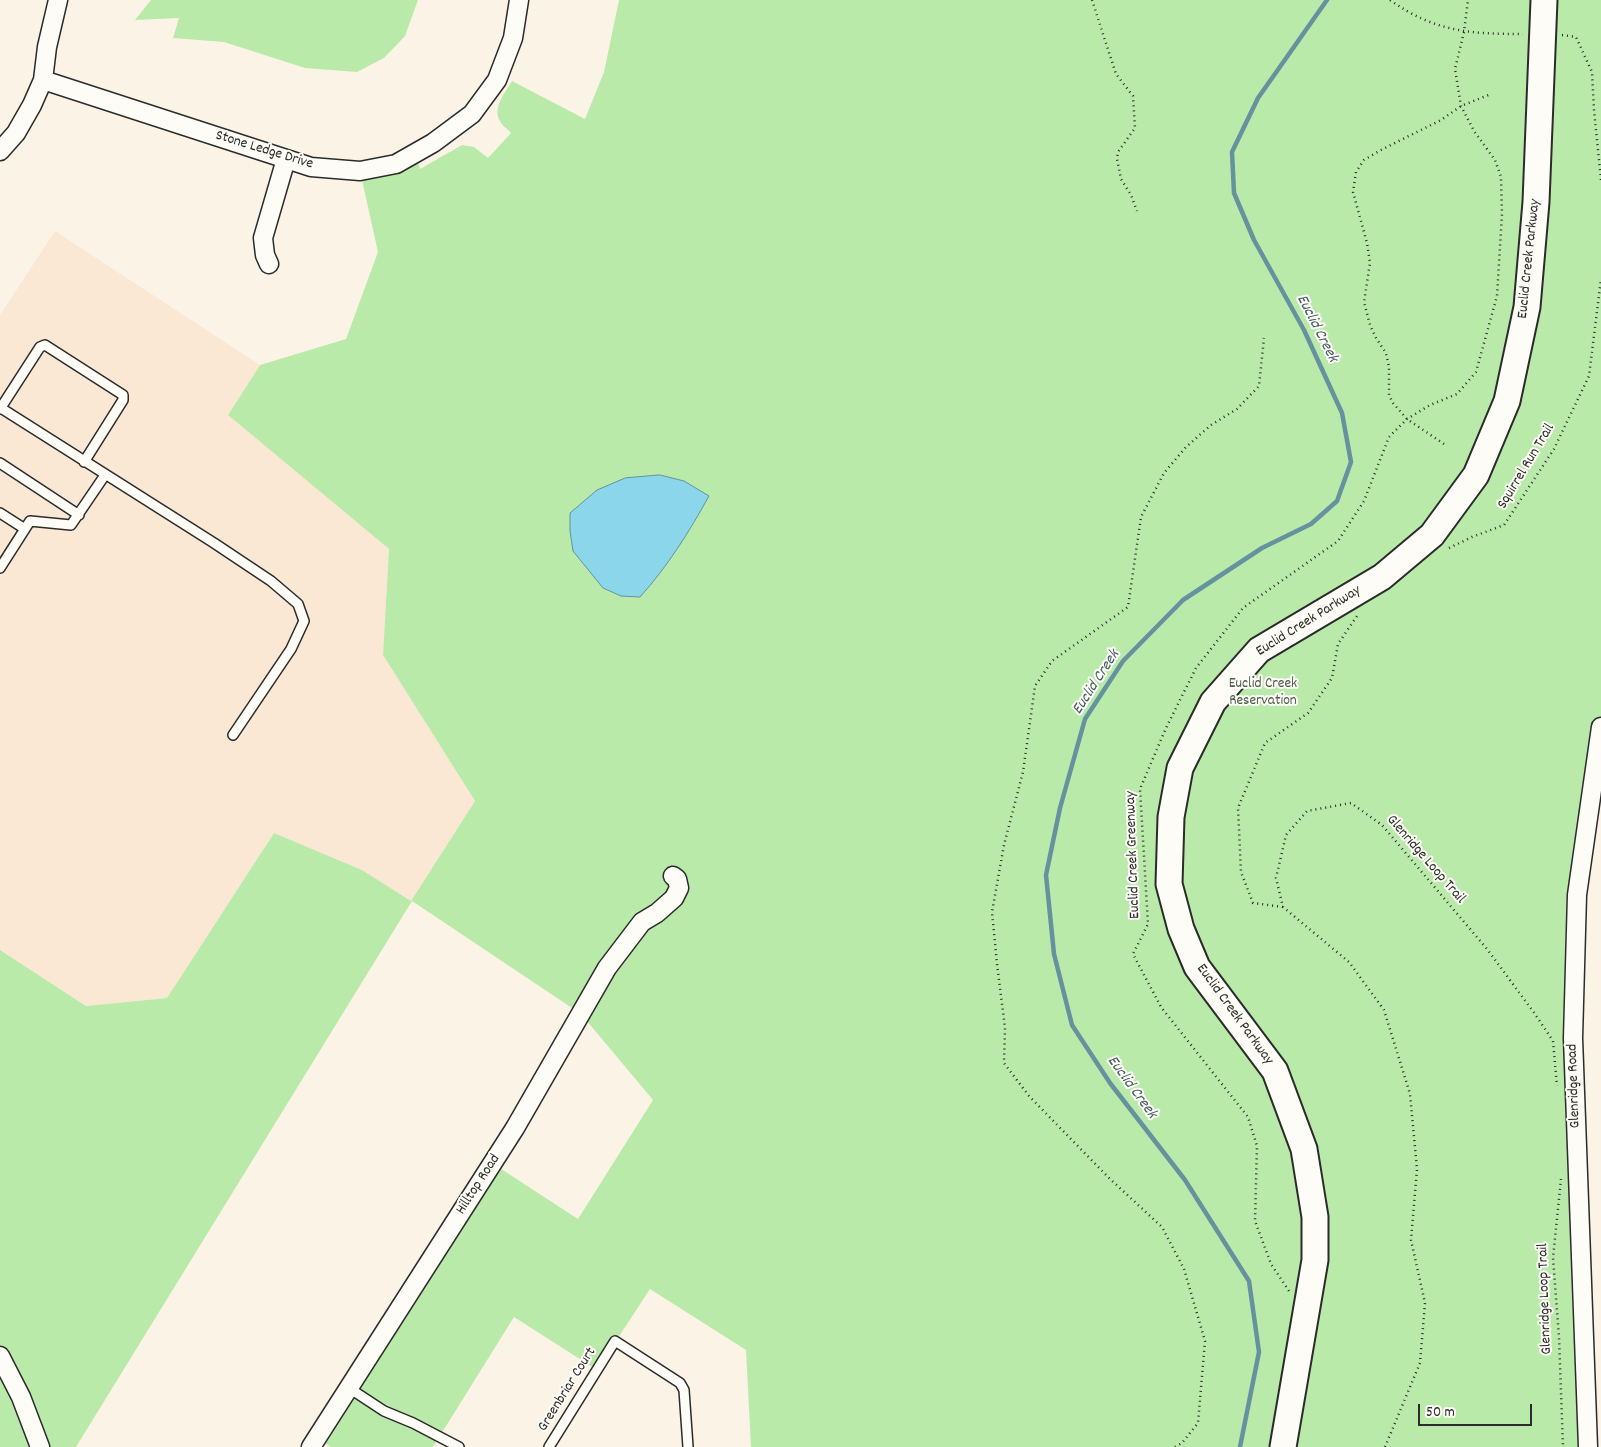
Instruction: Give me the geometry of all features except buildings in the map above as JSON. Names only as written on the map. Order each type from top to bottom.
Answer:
[{"type":"street","points":[[0,151],[16,133],[32,105],[43,80],[47,46],[58,0]]},
{"type":"street","name":"Stone Ledge Drive","points":[[43,80],[311,167],[360,171],[396,164],[433,143],[472,114],[497,80],[513,38],[519,0]]},
{"type":"street","name":"Euclid Creek Parkway","points":[[1283,1447],[1315,1260],[1315,1217],[1304,1149],[1275,1071],[1197,967],[1181,928],[1169,884],[1171,817],[1180,768],[1214,702],[1259,650],[1382,577],[1432,535],[1476,475],[1507,401],[1527,307],[1536,202],[1544,0]]},
{"type":"street","points":[[269,264],[263,238],[286,159]]},
{"type":"street","name":"Glenridge Road","points":[[1588,1447],[1573,1038],[1577,895],[1601,727]]},
{"type":"street","name":"Hilltop Road","points":[[311,1447],[515,1128],[607,968],[642,922],[657,913],[674,898],[679,888],[677,879],[673,876]]},
{"type":"street","points":[[0,1356],[21,1397],[40,1447]]},
{"type":"lane","points":[[84,462],[123,400],[123,395],[45,345],[40,347],[0,409],[84,462],[214,543],[270,581],[298,604],[304,621],[291,649],[233,735]]},
{"type":"lane","points":[[0,463],[79,515]]},
{"type":"lane","points":[[1,565],[32,520],[71,525],[105,475]]},
{"type":"lane","points":[[0,514],[25,530]]},
{"type":"lane","name":"Greenbriar Court","points":[[549,1447],[615,1341],[680,1383],[684,1390],[688,1447]]},
{"type":"lane","points":[[349,1388],[384,1411],[413,1422],[459,1447]]},
{"type":"path","points":[[1092,0],[1116,74],[1133,96],[1134,128],[1118,152],[1117,159],[1121,179],[1137,211]]},
{"type":"path","points":[[1390,0],[1407,12],[1435,25],[1464,32],[1526,34]]},
{"type":"path","name":"Euclid Creek Greenway","points":[[1290,1293],[1271,1264],[1255,1221],[1256,1146],[1248,1117],[1161,1007],[1133,954],[1148,924],[1140,789],[1166,728],[1196,668],[1243,608],[1338,541],[1364,502],[1389,437],[1407,419],[1430,405],[1457,394],[1476,372],[1497,296],[1502,214],[1501,177],[1495,160],[1474,131],[1461,106],[1455,69],[1464,32],[1468,0]]},
{"type":"path","points":[[1558,34],[1576,38],[1592,72],[1601,180]]},
{"type":"path","points":[[1444,444],[1407,419],[1393,403],[1389,395],[1389,367],[1386,354],[1370,324],[1364,302],[1370,263],[1367,243],[1353,192],[1356,172],[1364,160],[1441,120],[1461,106],[1491,94]]},
{"type":"path","name":"Squirrel Run Trail","points":[[1448,548],[1472,536],[1504,525],[1554,449],[1589,376],[1601,279]]},
{"type":"path","points":[[1175,1447],[1182,1442],[1198,1423],[1205,1341],[1184,1269],[1162,1227],[1109,1178],[1029,1096],[1004,1063],[1005,1028],[996,964],[992,912],[1004,845],[1022,772],[1035,686],[1052,661],[1128,607],[1141,516],[1164,473],[1186,447],[1211,425],[1237,409],[1259,386],[1264,338]]},
{"type":"path","points":[[1360,612],[1338,644],[1332,678],[1308,713],[1265,743],[1238,808],[1241,872],[1253,903],[1282,908],[1349,962],[1384,1010],[1410,1094],[1417,1169],[1412,1240],[1425,1303],[1420,1363],[1385,1447]]},
{"type":"path","name":"Glenridge Loop Trail","points":[[1282,908],[1276,878],[1286,835],[1307,811],[1351,804],[1382,825],[1486,949],[1535,1014],[1553,1041],[1557,1090]]},
{"type":"path","name":"Glenridge Loop Trail","points":[[1561,1172],[1553,1258],[1559,1337],[1563,1447]]},
{"type":"shaded area","points":[[55,231],[260,365],[228,415],[389,549],[383,655],[475,801],[411,901],[362,870],[274,833],[167,998],[86,1006],[0,950],[0,315]]},
{"type":"green space","points":[[151,0],[418,0],[405,36],[384,58],[357,72],[305,68],[224,42],[173,38],[179,18],[135,20]]},
{"type":"green space","name":"Euclid Creek Reservation","points":[[619,0],[1601,0],[1601,727],[1577,895],[1588,1447],[751,1447],[746,1350],[650,1289],[597,1370],[514,1317],[433,1447],[331,1447],[317,1438],[492,1163],[578,1219],[653,1100],[581,1014],[412,901],[76,1447],[0,1447],[0,950],[86,1006],[167,998],[274,833],[362,870],[411,901],[475,801],[383,655],[389,549],[228,415],[260,365],[346,339],[378,252],[360,171],[415,153],[420,169],[462,145],[474,147],[488,158],[511,133],[501,123],[498,116],[498,106],[512,81],[585,119],[604,72]]},
{"type":"water","points":[[660,475],[684,481],[709,496],[678,548],[640,597],[621,596],[603,588],[573,551],[570,513],[597,490],[625,478]]},
{"type":"waterway","name":"Euclid Creek","points":[[1240,1447],[1259,1352],[1249,1281],[1185,1180],[1110,1083],[1072,1025],[1054,954],[1046,875],[1060,808],[1085,719],[1123,661],[1183,600],[1262,548],[1311,524],[1337,501],[1351,462],[1342,413],[1304,330],[1254,240],[1234,193],[1232,152],[1258,98],[1327,0]]}]
